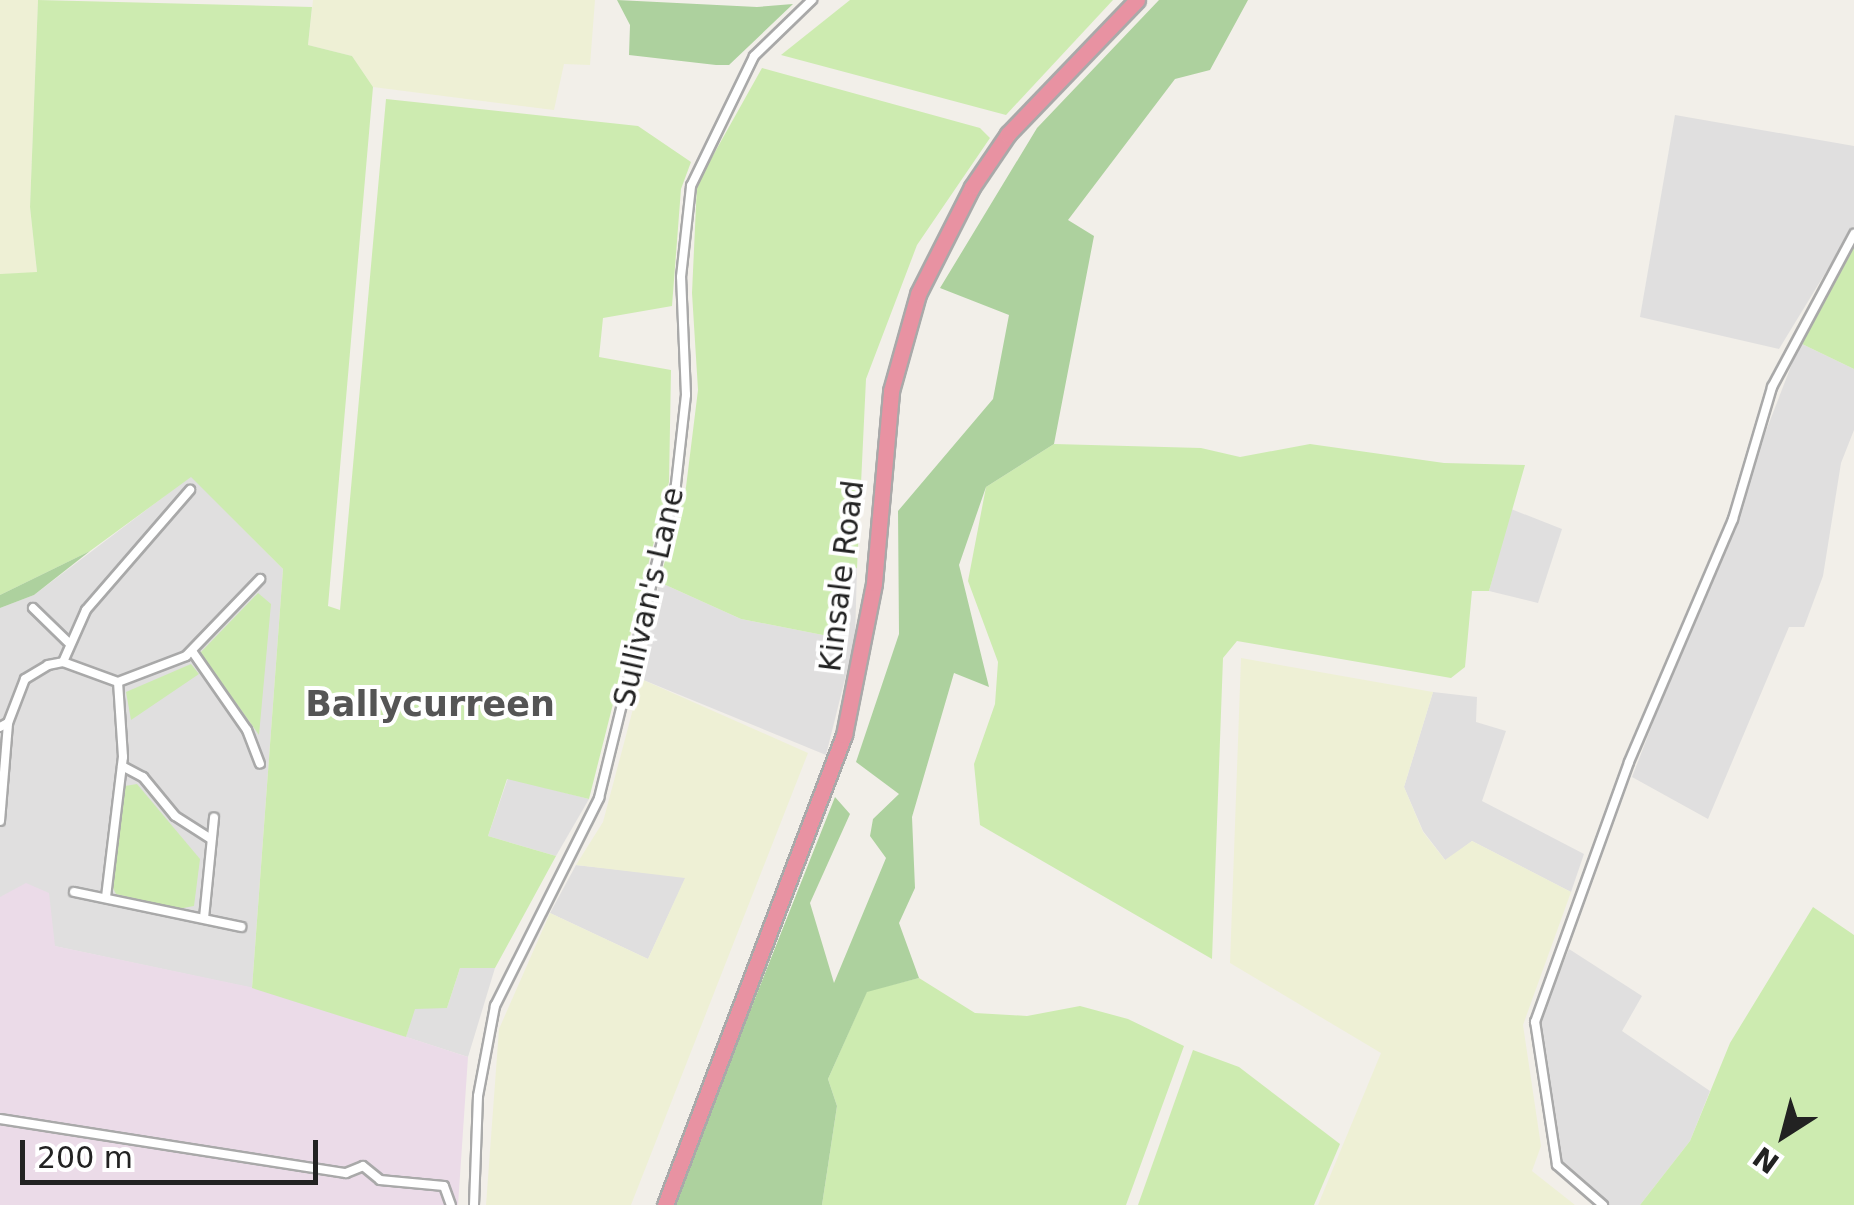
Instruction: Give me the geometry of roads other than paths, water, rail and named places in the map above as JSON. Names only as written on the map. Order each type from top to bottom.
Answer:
[{"type":"highway","name":"Kinsale Road","points":[[665,1205],[844,735],[874,583],[891,392],[918,294],[972,187],[1008,134],[1136,0]]},
{"type":"street","name":"Sullivan's Lane","points":[[474,1205],[480,1080],[495,1006],[599,798],[676,484],[686,395],[681,278],[691,186],[754,56],[812,0]]},
{"type":"street","points":[[1603,1205],[1558,1165],[1535,1022],[1629,762],[1733,518],[1772,388],[1854,234]]},
{"type":"street","points":[[64,662],[86,610],[190,490]]},
{"type":"street","points":[[0,821],[4,725],[25,679],[64,662],[118,682],[192,651],[260,578]]},
{"type":"street","points":[[33,608],[69,643]]},
{"type":"street","points":[[192,651],[246,730],[260,764]]},
{"type":"street","points":[[106,898],[122,766],[118,682]]},
{"type":"street","points":[[122,766],[143,777],[175,816],[211,839]]},
{"type":"street","points":[[204,918],[214,817]]},
{"type":"street","points":[[74,892],[241,926]]},
{"type":"street","points":[[0,1119],[346,1173],[363,1166],[380,1180],[444,1186],[451,1205]]},
{"type":"district","name":"Ballycurreen","points":[[430,704]]}]
